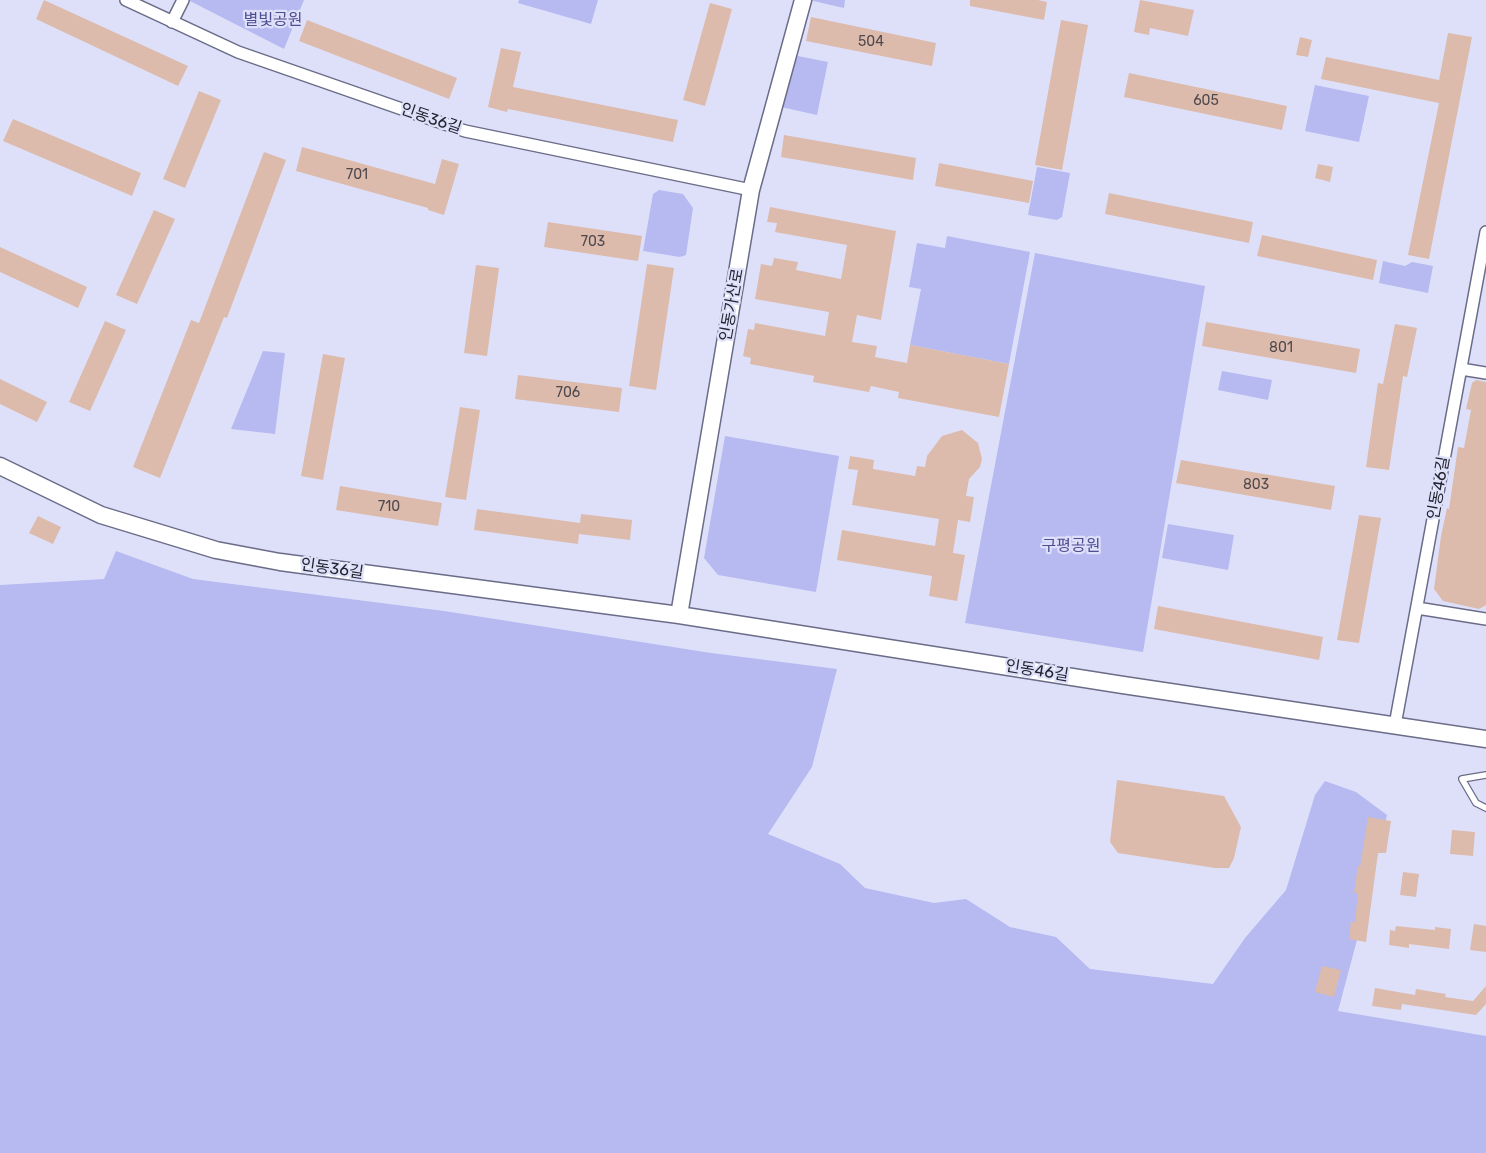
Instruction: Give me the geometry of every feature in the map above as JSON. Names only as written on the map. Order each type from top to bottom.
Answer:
[{"type":"street","name":"인동36길","points":[[126,0],[252,58],[465,131],[751,190]]},
{"type":"street","points":[[172,22],[183,0]]},
{"type":"street","name":"인동가산로","points":[[679,615],[751,190],[803,0]]},
{"type":"street","name":"인동46길","points":[[1395,725],[1461,369],[1482,274],[1486,232]]},
{"type":"street","points":[[1461,369],[1486,373]]},
{"type":"street","name":"인동36길","points":[[0,466],[101,515],[216,550],[280,562],[679,615]]},
{"type":"street","points":[[1417,608],[1486,619]]},
{"type":"street","name":"인동46길","points":[[679,615],[1123,685],[1486,739]]},
{"type":"lane","points":[[1486,775],[1462,780],[1476,804],[1486,808]]},
{"type":"green space","name":"별빛공원","points":[[188,0],[304,0],[284,49]]},
{"type":"green space","points":[[519,0],[598,0],[591,24],[518,3]]},
{"type":"green space","points":[[809,0],[845,0],[844,8]]},
{"type":"green space","points":[[793,55],[828,62],[817,115],[781,107]]},
{"type":"green space","points":[[1315,85],[1369,96],[1359,142],[1305,131]]},
{"type":"green space","points":[[1037,167],[1070,173],[1062,217],[1057,220],[1028,215]]},
{"type":"green space","points":[[659,190],[683,194],[693,208],[686,255],[680,257],[643,251],[653,194]]},
{"type":"green space","points":[[947,236],[1030,252],[1009,364],[910,345],[921,289],[909,287],[917,243],[945,248]]},
{"type":"green space","name":"구평공원","points":[[1035,253],[1205,286],[1143,652],[965,623]]},
{"type":"green space","points":[[1383,261],[1405,266],[1412,262],[1433,266],[1428,293],[1379,283]]},
{"type":"green space","points":[[263,351],[285,353],[275,434],[231,429]]},
{"type":"green space","points":[[1222,371],[1272,380],[1268,400],[1218,390]]},
{"type":"green space","points":[[725,436],[839,456],[816,592],[718,575],[704,558]]},
{"type":"green space","points":[[1168,524],[1234,535],[1228,570],[1162,558]]},
{"type":"green space","points":[[116,551],[193,579],[444,611],[711,653],[837,669],[812,767],[768,834],[840,864],[865,888],[934,903],[966,899],[1010,927],[1056,937],[1090,969],[1213,984],[1245,938],[1286,890],[1315,795],[1325,781],[1356,792],[1387,815],[1365,910],[1338,1011],[1486,1036],[1486,1153],[0,1153],[0,585],[104,579]]},
{"type":"building","points":[[44,0],[188,66],[178,86],[36,19]]},
{"type":"building","points":[[970,0],[1038,0],[1047,2],[1044,20],[970,6]]},
{"type":"building","points":[[1140,0],[1194,10],[1188,36],[1150,28],[1149,35],[1134,32]]},
{"type":"building","points":[[710,3],[732,9],[705,106],[683,100]]},
{"type":"building","points":[[811,17],[936,43],[932,66],[806,41]]},
{"type":"building","points":[[307,20],[457,78],[449,99],[299,41]]},
{"type":"building","points":[[1061,20],[1088,25],[1062,170],[1035,165]]},
{"type":"building","points":[[1448,33],[1472,37],[1429,259],[1408,255],[1439,103],[1321,79],[1326,57],[1439,80]]},
{"type":"building","points":[[1300,37],[1312,40],[1308,57],[1296,55]]},
{"type":"building","points":[[501,48],[521,52],[513,87],[678,120],[673,142],[508,109],[507,112],[488,107]]},
{"type":"building","points":[[1129,73],[1287,106],[1282,130],[1124,97]]},
{"type":"building","points":[[199,91],[221,100],[185,188],[163,179]]},
{"type":"building","points":[[13,119],[141,173],[132,196],[3,141]]},
{"type":"building","points":[[784,135],[916,158],[913,180],[781,157]]},
{"type":"building","points":[[302,147],[435,184],[442,159],[459,164],[444,215],[428,210],[428,208],[296,171]]},
{"type":"building","points":[[264,152],[286,160],[227,318],[224,317],[160,478],[133,467],[191,320],[199,323]]},
{"type":"building","points":[[939,163],[1033,181],[1029,203],[935,186]]},
{"type":"building","points":[[1318,164],[1333,167],[1330,182],[1315,178]]},
{"type":"building","points":[[1109,193],[1253,222],[1249,243],[1105,214]]},
{"type":"building","points":[[770,207],[896,231],[881,320],[857,315],[852,342],[877,346],[875,357],[907,363],[910,345],[1009,364],[999,417],[898,398],[899,392],[871,386],[869,392],[813,382],[814,376],[750,364],[751,358],[743,356],[748,329],[754,330],[755,323],[825,336],[829,312],[755,299],[761,264],[772,266],[774,258],[798,262],[796,270],[841,279],[847,245],[775,232],[777,223],[767,222]]},
{"type":"building","points":[[154,210],[175,219],[137,304],[116,295]]},
{"type":"building","points":[[548,222],[642,236],[638,261],[544,247]]},
{"type":"building","points":[[1262,235],[1377,260],[1373,280],[1257,256]]},
{"type":"building","points":[[0,247],[87,287],[78,308],[0,272]]},
{"type":"building","points":[[647,264],[674,268],[656,390],[629,386]]},
{"type":"building","points":[[476,265],[499,268],[487,356],[464,353]]},
{"type":"building","points":[[105,321],[126,330],[90,411],[69,402]]},
{"type":"building","points":[[1206,322],[1360,349],[1356,373],[1202,346]]},
{"type":"building","points":[[1395,324],[1417,328],[1407,377],[1403,376],[1389,470],[1366,467],[1378,383],[1383,384]]},
{"type":"building","points":[[323,354],[345,358],[323,480],[301,476]]},
{"type":"building","points":[[518,375],[622,388],[619,412],[515,399]]},
{"type":"building","points":[[0,379],[47,402],[37,422],[0,404]]},
{"type":"building","points":[[1476,380],[1486,382],[1486,605],[1479,609],[1443,601],[1434,589],[1441,536],[1447,508],[1449,509],[1458,447],[1464,448],[1471,410],[1466,409],[1472,383]]},
{"type":"building","points":[[460,407],[480,410],[466,500],[445,497]]},
{"type":"building","points":[[962,430],[978,443],[982,459],[980,467],[969,479],[966,496],[974,497],[970,522],[958,520],[953,553],[965,555],[957,601],[929,596],[932,576],[837,560],[842,530],[935,546],[939,519],[852,505],[858,470],[848,469],[850,456],[874,460],[873,469],[915,476],[917,466],[925,467],[927,456],[942,436]]},
{"type":"building","points":[[1181,460],[1335,486],[1331,510],[1176,483]]},
{"type":"building","points":[[340,486],[442,503],[438,526],[336,510]]},
{"type":"building","points":[[477,509],[580,523],[581,514],[632,520],[630,540],[579,534],[578,544],[474,530]]},
{"type":"building","points":[[1359,515],[1381,518],[1359,643],[1337,640]]},
{"type":"building","points":[[38,516],[61,527],[53,544],[29,533]]},
{"type":"building","points":[[1158,606],[1323,637],[1319,660],[1154,629]]},
{"type":"building","points":[[1117,780],[1224,796],[1241,827],[1234,858],[1229,868],[1215,868],[1118,853],[1110,842]]},
{"type":"building","points":[[1368,817],[1391,821],[1386,853],[1378,853],[1366,942],[1349,939],[1351,921],[1355,922],[1358,893],[1354,893]]},
{"type":"building","points":[[1452,830],[1475,832],[1473,856],[1450,854]]},
{"type":"building","points":[[1403,872],[1419,874],[1416,897],[1400,895]]},
{"type":"building","points":[[1474,924],[1486,926],[1486,952],[1470,950]]},
{"type":"building","points":[[1396,926],[1435,930],[1435,927],[1451,929],[1449,949],[1409,944],[1409,948],[1389,945],[1390,930],[1395,931]]},
{"type":"building","points":[[1322,966],[1341,970],[1334,997],[1315,992]]},
{"type":"building","points":[[1486,986],[1486,1004],[1476,1015],[1402,1004],[1401,1010],[1372,1006],[1375,988],[1415,995],[1416,989],[1446,994],[1445,997],[1473,1001]]}]
